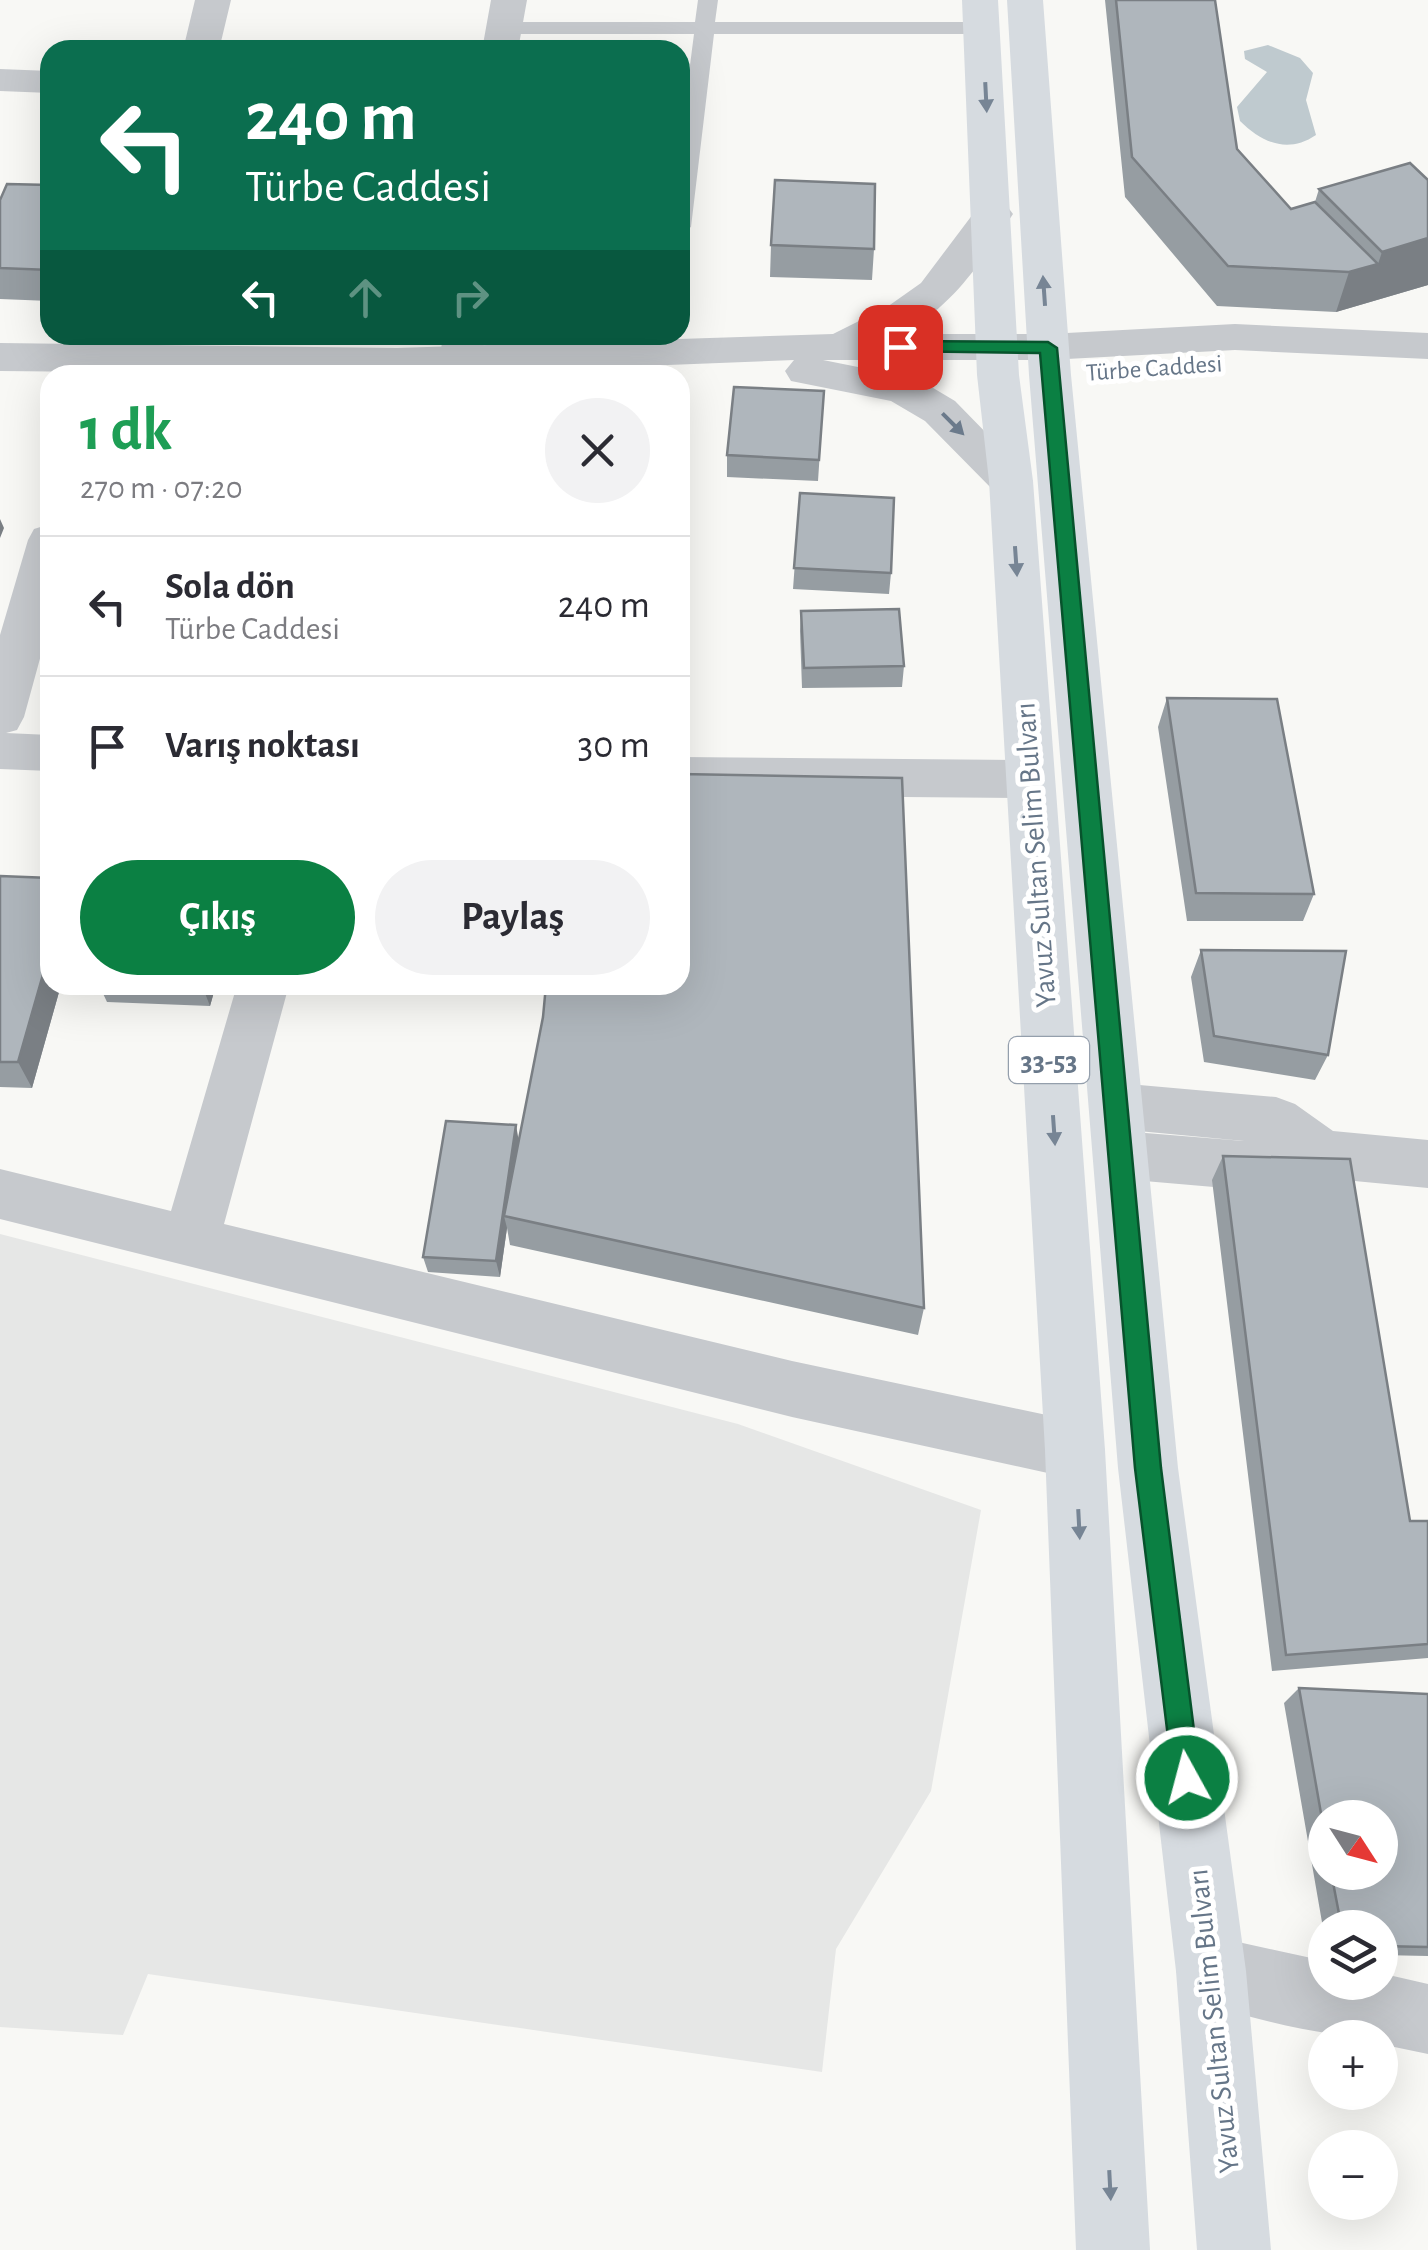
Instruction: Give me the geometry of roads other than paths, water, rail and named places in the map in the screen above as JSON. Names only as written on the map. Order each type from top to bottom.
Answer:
[{"type":"main road","name":"Yavuz Sultan Selim Bulvarı","points":[[996,9],[993,214],[1024,361],[1010,481],[1075,1450],[1113,2250]]},
{"type":"main road","name":"Yavuz Sultan Selim Bulvarı","points":[[996,9],[1024,361],[1119,1130],[1148,1468],[1211,1972],[1227,2129],[1234,2250]]},
{"type":"street","points":[[203,40],[212,0]]},
{"type":"street","points":[[0,80],[40,82]]},
{"type":"street","points":[[834,347],[893,323],[925,304],[952,276],[993,214]]},
{"type":"street","name":"Türbe Caddesi","points":[[404,365],[462,346],[834,347],[1024,361]]},
{"type":"street","name":"Türbe Caddesi","points":[[462,346],[798,370],[1428,348]]},
{"type":"street","name":"Türbe Caddesi","points":[[0,356],[322,365]]},
{"type":"street","points":[[798,370],[902,389],[940,411],[1010,481]]},
{"type":"street","points":[[0,717],[40,575]]},
{"type":"street","points":[[0,751],[40,753]]},
{"type":"street","points":[[690,776],[1030,779]]},
{"type":"street","points":[[190,1242],[260,995]]},
{"type":"street","points":[[1119,1130],[1283,1169],[1322,1154],[1428,1164]]},
{"type":"street","points":[[0,1194],[792,1389],[1075,1450]]},
{"type":"street","points":[[1211,1972],[1428,2019]]},
{"type":"lane","points":[[690,144],[708,0]]},
{"type":"lane","points":[[504,26],[704,28],[996,9]]}]
